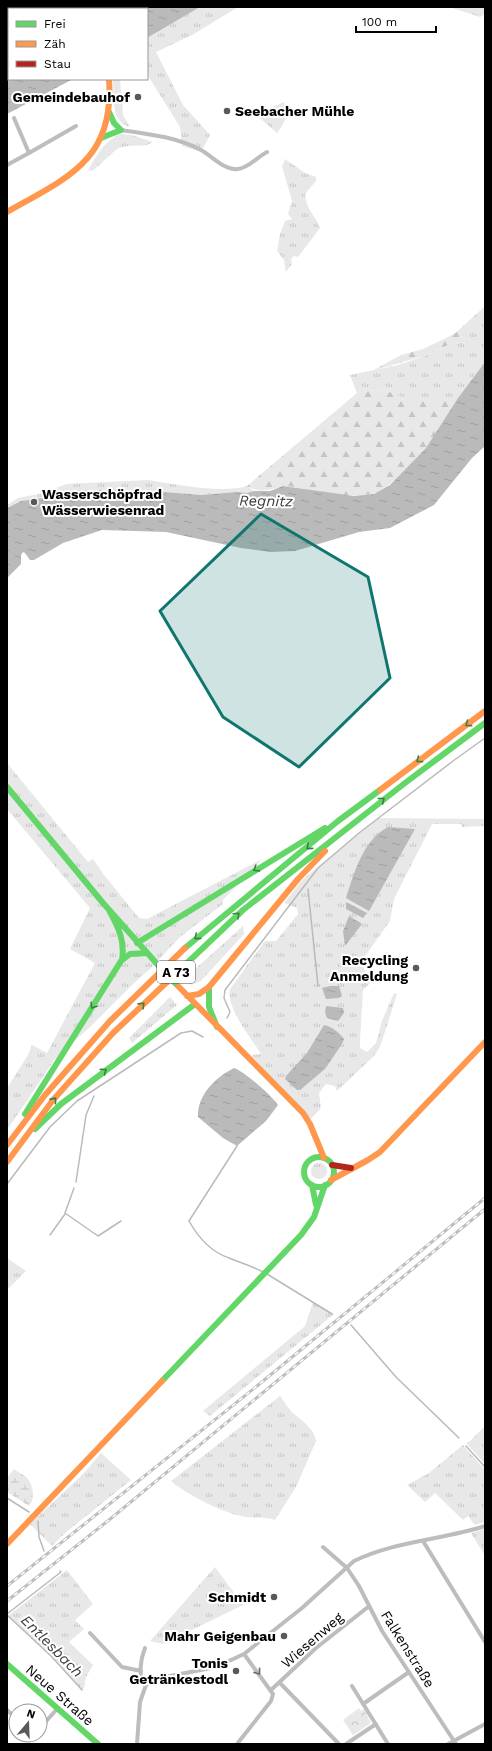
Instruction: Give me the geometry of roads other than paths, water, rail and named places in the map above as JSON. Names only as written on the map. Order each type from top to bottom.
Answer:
[{"type":"main road","points":[[7,212],[70,176],[83,164],[101,138],[109,112],[109,82]]},
{"type":"main road","points":[[101,138],[121,130],[114,123],[109,112]]},
{"type":"main road","name":"A 73","points":[[7,1144],[50,1090],[110,1021],[195,938],[338,821],[485,711]]},
{"type":"main road","name":"A 73","points":[[7,1162],[53,1100],[87,1061],[184,964],[242,910],[351,824],[485,723]]},
{"type":"main road","points":[[7,787],[110,912],[146,953],[302,1113],[313,1129],[324,1158],[332,1165],[352,1168]]},
{"type":"main road","points":[[137,942],[307,838],[338,821]]},
{"type":"main road","points":[[187,996],[198,994],[209,987],[298,879],[351,824]]},
{"type":"main road","points":[[13,1136],[37,1093],[121,961],[124,948],[123,941],[110,912]]},
{"type":"main road","points":[[121,961],[130,954],[138,952],[146,953]]},
{"type":"main road","points":[[209,987],[209,1007],[217,1027]]},
{"type":"main road","points":[[21,1142],[61,1104],[195,1004]]},
{"type":"main road","points":[[317,1142],[311,1159],[305,1166],[304,1175],[306,1179],[316,1187],[325,1185],[352,1168],[372,1159],[485,1042]]},
{"type":"main road","points":[[311,1159],[315,1157],[324,1158]]},
{"type":"main road","points":[[331,1180],[333,1175],[332,1165]]},
{"type":"main road","points":[[312,1185],[316,1209]]},
{"type":"main road","points":[[7,1544],[310,1225],[325,1185]]},
{"type":"main road","name":"Neue Straße","points":[[7,1664],[98,1744]]},
{"type":"street","points":[[14,118],[29,153]]},
{"type":"street","points":[[7,165],[76,126]]},
{"type":"street","points":[[121,130],[178,140],[201,150],[228,167],[234,169],[246,166],[267,152]]},
{"type":"street","points":[[137,1744],[140,1702],[146,1685],[155,1679],[216,1667],[244,1654],[302,1608],[354,1561],[377,1552],[485,1526]]},
{"type":"street","points":[[423,1541],[485,1642]]},
{"type":"street","name":"Falkenstraße","points":[[323,1547],[347,1568],[359,1586],[368,1607],[385,1636],[454,1742]]},
{"type":"street","name":"Wiesenweg","points":[[271,1690],[316,1648],[368,1607]]},
{"type":"street","points":[[90,1633],[122,1667],[141,1671]]},
{"type":"street","points":[[145,1648],[142,1656],[141,1671],[143,1682],[146,1685]]},
{"type":"street","points":[[237,1744],[271,1701],[273,1694],[244,1654]]},
{"type":"street","points":[[363,1704],[409,1672]]},
{"type":"street","points":[[280,1683],[339,1744]]},
{"type":"street","points":[[352,1686],[388,1744]]},
{"type":"street","points":[[48,1719],[57,1709]]},
{"type":"street","points":[[346,1744],[376,1724]]},
{"type":"street","points":[[448,1744],[485,1724]]},
{"type":"water","points":[[200,7],[148,37],[148,8],[112,8]]},
{"type":"water","points":[[7,65],[8,80],[71,80],[7,114]]},
{"type":"water","name":"Regnitz","points":[[485,362],[485,446],[472,458],[434,505],[390,528],[359,532],[295,551],[271,552],[241,548],[166,532],[102,530],[63,543],[34,560],[30,560],[23,552],[21,555],[21,564],[7,578],[7,508],[21,501],[83,490],[142,490],[201,495],[270,491],[283,486],[354,496],[374,494],[390,485],[426,448],[458,398]]},
{"type":"water","points":[[388,827],[415,829],[369,911],[346,898],[356,868],[366,849],[379,833]]},
{"type":"water","points":[[346,902],[367,913],[363,918],[346,909]]},
{"type":"water","points":[[349,916],[362,924],[345,946],[343,931]]},
{"type":"water","points":[[339,986],[342,996],[339,998],[326,999],[322,988]]},
{"type":"water","points":[[326,1006],[343,1008],[344,1013],[338,1021],[327,1018],[325,1012]]},
{"type":"water","points":[[324,1025],[332,1028],[340,1034],[344,1039],[342,1044],[325,1069],[300,1090],[297,1090],[285,1079],[286,1076],[307,1053]]},
{"type":"water","points":[[234,1068],[258,1084],[278,1105],[266,1121],[237,1146],[223,1138],[198,1117],[204,1094],[214,1082]]},
{"type":"waterway","points":[[227,1018],[230,1012],[224,998],[225,990],[318,868],[359,833],[485,738]]},
{"type":"waterway","points":[[308,889],[318,986]]},
{"type":"waterway","points":[[7,1184],[50,1127],[77,1101],[181,1033],[192,1031],[203,1037]]},
{"type":"waterway","points":[[76,1182],[86,1115],[94,1096]]},
{"type":"waterway","points":[[237,1146],[189,1221],[201,1238],[216,1252],[263,1272]]},
{"type":"waterway","points":[[74,1188],[65,1213],[98,1236],[121,1221]]},
{"type":"waterway","points":[[50,1235],[65,1214]]},
{"type":"waterway","points":[[267,1274],[332,1314]]},
{"type":"waterway","points":[[351,1325],[396,1377],[459,1438]]},
{"type":"waterway","points":[[466,1446],[485,1467]]},
{"type":"waterway","name":"Entlesbach","points":[[7,1498],[29,1512]]},
{"type":"waterway","name":"Entlesbach","points":[[38,1521],[39,1537],[44,1551]]},
{"type":"waterway","name":"Entlesbach","points":[[7,1614],[61,1572],[60,1571]]},
{"type":"waterway","name":"Entlesbach","points":[[7,1615],[51,1656],[82,1690]]},
{"type":"railway","points":[[7,1586],[257,1386],[485,1198]]},
{"type":"railway","points":[[7,1601],[109,1520],[485,1209]]},
{"type":"place","name":"Gemeindebauhof","points":[[138,97]]},
{"type":"place","name":"Seebacher Mühle","points":[[227,111]]},
{"type":"place","name":"Wasserschöpfrad Wässerwiesenrad","points":[[34,502]]},
{"type":"place","name":"Recycling Anmeldung","points":[[416,968]]},
{"type":"place","name":"Schmidt","points":[[274,1597]]},
{"type":"place","name":"Mahr Geigenbau","points":[[284,1636]]},
{"type":"place","name":"Tonis Getränkestodl","points":[[236,1671]]}]
